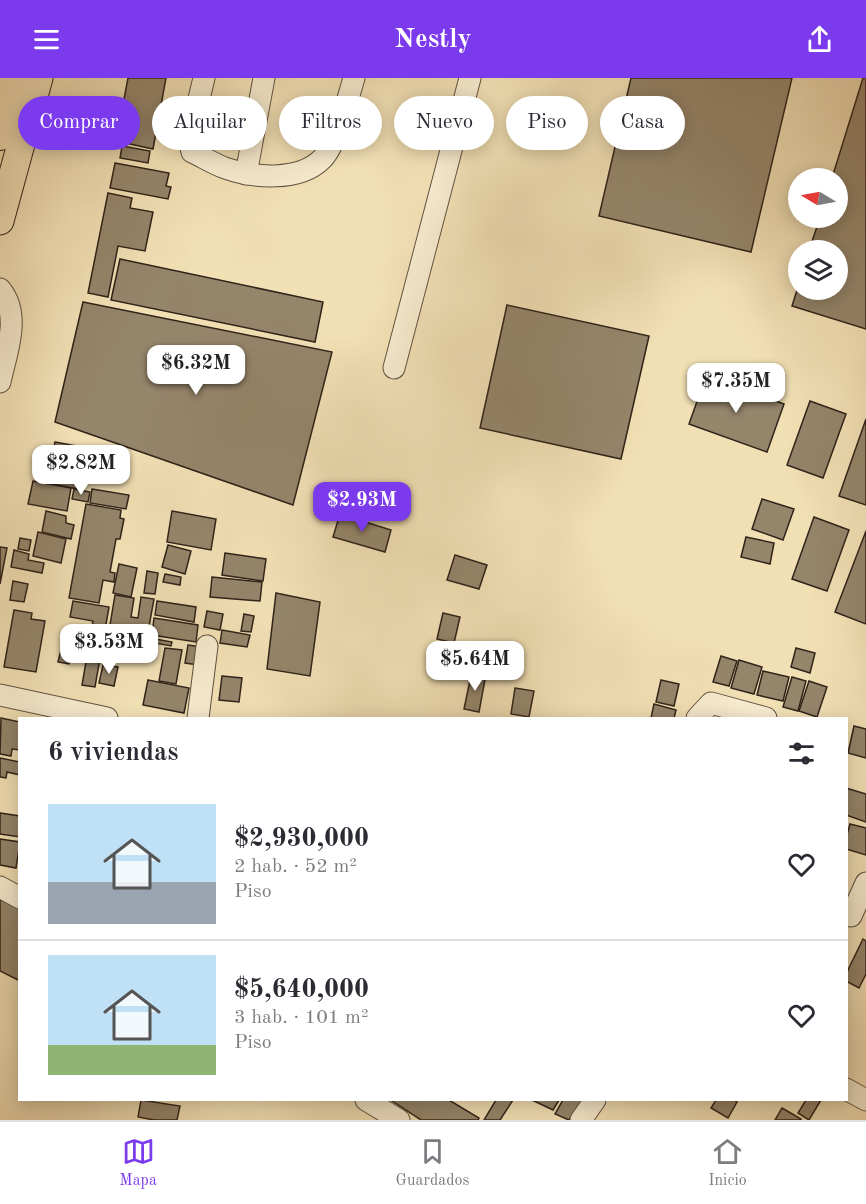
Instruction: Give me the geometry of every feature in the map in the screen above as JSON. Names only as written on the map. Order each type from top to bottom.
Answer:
[{"type":"highway","points":[[0,134],[16,78]]},
{"type":"main road","points":[[0,221],[39,78]]},
{"type":"street","points":[[204,78],[189,140],[192,152],[224,168],[246,174],[284,175],[302,171],[323,159],[333,143],[354,78]]},
{"type":"street","points":[[246,174],[264,78]]},
{"type":"street","points":[[394,368],[470,78]]},
{"type":"street","points":[[0,290],[5,296],[12,319],[0,382]]},
{"type":"street","points":[[198,717],[207,646]]},
{"type":"street","points":[[0,695],[101,717]]},
{"type":"street","points":[[698,717],[711,703],[762,717]]},
{"type":"street","points":[[854,918],[866,883]]},
{"type":"street","points":[[0,887],[18,897]]},
{"type":"street","points":[[848,1090],[866,1100]]},
{"type":"street","points":[[368,1101],[399,1120]]},
{"type":"street","points":[[581,1120],[594,1101]]},
{"type":"building","points":[[128,78],[166,78],[163,96],[152,96],[152,149],[140,146],[140,96],[125,96]]},
{"type":"building","points":[[631,78],[792,78],[751,252],[599,216],[614,150],[685,150],[685,96],[627,96]]},
{"type":"building","points":[[863,78],[866,78],[866,329],[792,306],[794,300],[848,300],[848,240],[812,240],[817,228],[848,228],[848,168],[835,168]]},
{"type":"building","points":[[121,150],[150,151],[148,163],[120,158]]},
{"type":"building","points":[[115,163],[169,173],[166,186],[171,187],[168,199],[110,188]]},
{"type":"building","points":[[108,193],[132,198],[130,208],[153,212],[145,251],[118,246],[108,297],[88,293]]},
{"type":"building","points":[[120,259],[323,302],[315,342],[111,300]]},
{"type":"building","points":[[83,302],[332,352],[293,505],[55,422]]},
{"type":"building","points":[[507,305],[649,336],[621,459],[480,428]]},
{"type":"building","points":[[706,376],[784,404],[767,452],[689,424]]},
{"type":"building","points":[[810,401],[846,414],[823,478],[787,465]]},
{"type":"building","points":[[866,419],[866,505],[839,496]]},
{"type":"building","points":[[55,442],[88,448],[84,468],[51,461]]},
{"type":"building","points":[[51,464],[82,470],[78,489],[47,483]]},
{"type":"building","points":[[33,481],[71,488],[67,511],[28,504]]},
{"type":"building","points":[[74,489],[90,492],[88,502],[72,499]]},
{"type":"building","points":[[92,489],[129,495],[126,509],[90,503]]},
{"type":"building","points":[[762,499],[794,509],[783,540],[752,529]]},
{"type":"building","points":[[86,504],[121,510],[120,518],[124,519],[120,539],[116,539],[110,572],[115,573],[114,582],[103,580],[99,603],[69,598]]},
{"type":"building","points":[[46,511],[66,516],[66,523],[74,525],[71,539],[42,532]]},
{"type":"building","points":[[172,511],[216,519],[211,550],[167,542]]},
{"type":"building","points":[[340,514],[391,530],[385,552],[333,537]]},
{"type":"building","points":[[814,517],[849,530],[827,591],[792,579]]},
{"type":"building","points":[[866,531],[866,624],[835,612]]},
{"type":"building","points":[[38,532],[66,539],[61,563],[33,556]]},
{"type":"building","points":[[746,537],[774,543],[770,564],[741,557]]},
{"type":"building","points":[[20,538],[31,540],[29,551],[18,549]]},
{"type":"building","points":[[168,545],[191,551],[185,574],[162,567]]},
{"type":"building","points":[[0,547],[7,548],[0,584]]},
{"type":"building","points":[[14,550],[29,554],[28,560],[44,563],[42,573],[11,567]]},
{"type":"building","points":[[225,553],[266,559],[263,581],[222,575]]},
{"type":"building","points":[[455,555],[487,565],[479,589],[447,580]]},
{"type":"building","points":[[119,564],[137,568],[131,597],[113,593]]},
{"type":"building","points":[[147,571],[158,573],[155,594],[144,593]]},
{"type":"building","points":[[165,574],[181,577],[180,585],[163,582]]},
{"type":"building","points":[[212,577],[262,582],[260,601],[210,597]]},
{"type":"building","points":[[13,581],[28,584],[24,602],[10,600]]},
{"type":"building","points":[[276,593],[320,602],[310,676],[267,669]]},
{"type":"building","points":[[115,595],[134,598],[131,617],[138,618],[141,597],[154,599],[146,643],[108,637]]},
{"type":"building","points":[[73,601],[109,607],[95,687],[82,685],[93,621],[70,617]]},
{"type":"building","points":[[157,601],[196,607],[194,622],[155,615]]},
{"type":"building","points":[[14,610],[32,613],[31,619],[45,621],[36,672],[4,667]]},
{"type":"building","points":[[207,611],[223,614],[220,630],[204,627]]},
{"type":"building","points":[[443,613],[460,617],[454,643],[437,639]]},
{"type":"building","points":[[244,614],[254,616],[251,632],[241,631]]},
{"type":"building","points":[[154,618],[198,625],[196,642],[152,635]]},
{"type":"building","points":[[222,630],[250,635],[247,647],[220,643]]},
{"type":"building","points":[[150,638],[172,642],[171,646],[149,642]]},
{"type":"building","points":[[107,639],[122,641],[119,655],[105,652]]},
{"type":"building","points":[[188,645],[201,647],[198,665],[185,663]]},
{"type":"building","points":[[165,648],[182,650],[176,684],[159,681]]},
{"type":"building","points":[[796,648],[815,653],[810,673],[791,667]]},
{"type":"building","points":[[61,650],[72,652],[69,664],[58,662]]},
{"type":"building","points":[[721,656],[737,661],[729,686],[713,682]]},
{"type":"building","points":[[739,660],[762,667],[754,694],[731,688]]},
{"type":"building","points":[[103,665],[118,667],[114,686],[99,683]]},
{"type":"building","points":[[472,671],[486,674],[479,712],[464,709]]},
{"type":"building","points":[[763,671],[789,677],[783,701],[757,695]]},
{"type":"building","points":[[222,676],[242,678],[239,702],[219,700]]},
{"type":"building","points":[[792,677],[806,681],[798,711],[783,707]]},
{"type":"building","points":[[148,680],[189,688],[184,713],[143,705]]},
{"type":"building","points":[[661,680],[679,684],[674,706],[656,702]]},
{"type":"building","points":[[809,681],[827,687],[817,717],[799,711]]},
{"type":"building","points":[[515,688],[534,691],[529,717],[511,714]]},
{"type":"building","points":[[654,704],[676,710],[674,717],[651,717]]},
{"type":"building","points":[[1,718],[18,722],[18,750],[12,749],[11,756],[0,754]]},
{"type":"building","points":[[854,726],[866,729],[866,758],[848,753]]},
{"type":"building","points":[[0,758],[18,762],[18,775],[7,772],[6,778],[0,777]]},
{"type":"building","points":[[848,789],[866,794],[866,822],[848,816]]},
{"type":"building","points":[[0,813],[18,816],[18,837],[0,834]]},
{"type":"building","points":[[850,824],[866,828],[866,855],[848,850]]},
{"type":"building","points":[[0,839],[18,842],[16,868],[0,865]]},
{"type":"building","points":[[0,899],[18,907],[18,980],[0,971]]},
{"type":"building","points":[[863,939],[866,941],[866,974],[859,988],[848,982],[848,970]]},
{"type":"building","points":[[141,1101],[180,1106],[177,1120],[138,1117]]},
{"type":"building","points":[[392,1101],[451,1101],[479,1118],[478,1120],[421,1120]]},
{"type":"building","points":[[495,1101],[512,1101],[500,1120],[484,1120]]},
{"type":"building","points":[[534,1101],[558,1101],[553,1110]]},
{"type":"building","points":[[562,1101],[583,1101],[569,1120],[555,1114]]},
{"type":"building","points":[[715,1101],[737,1102],[728,1118],[711,1108]]},
{"type":"building","points":[[805,1101],[820,1101],[809,1120],[798,1113]]},
{"type":"building","points":[[782,1108],[801,1119],[801,1120],[775,1120]]}]
